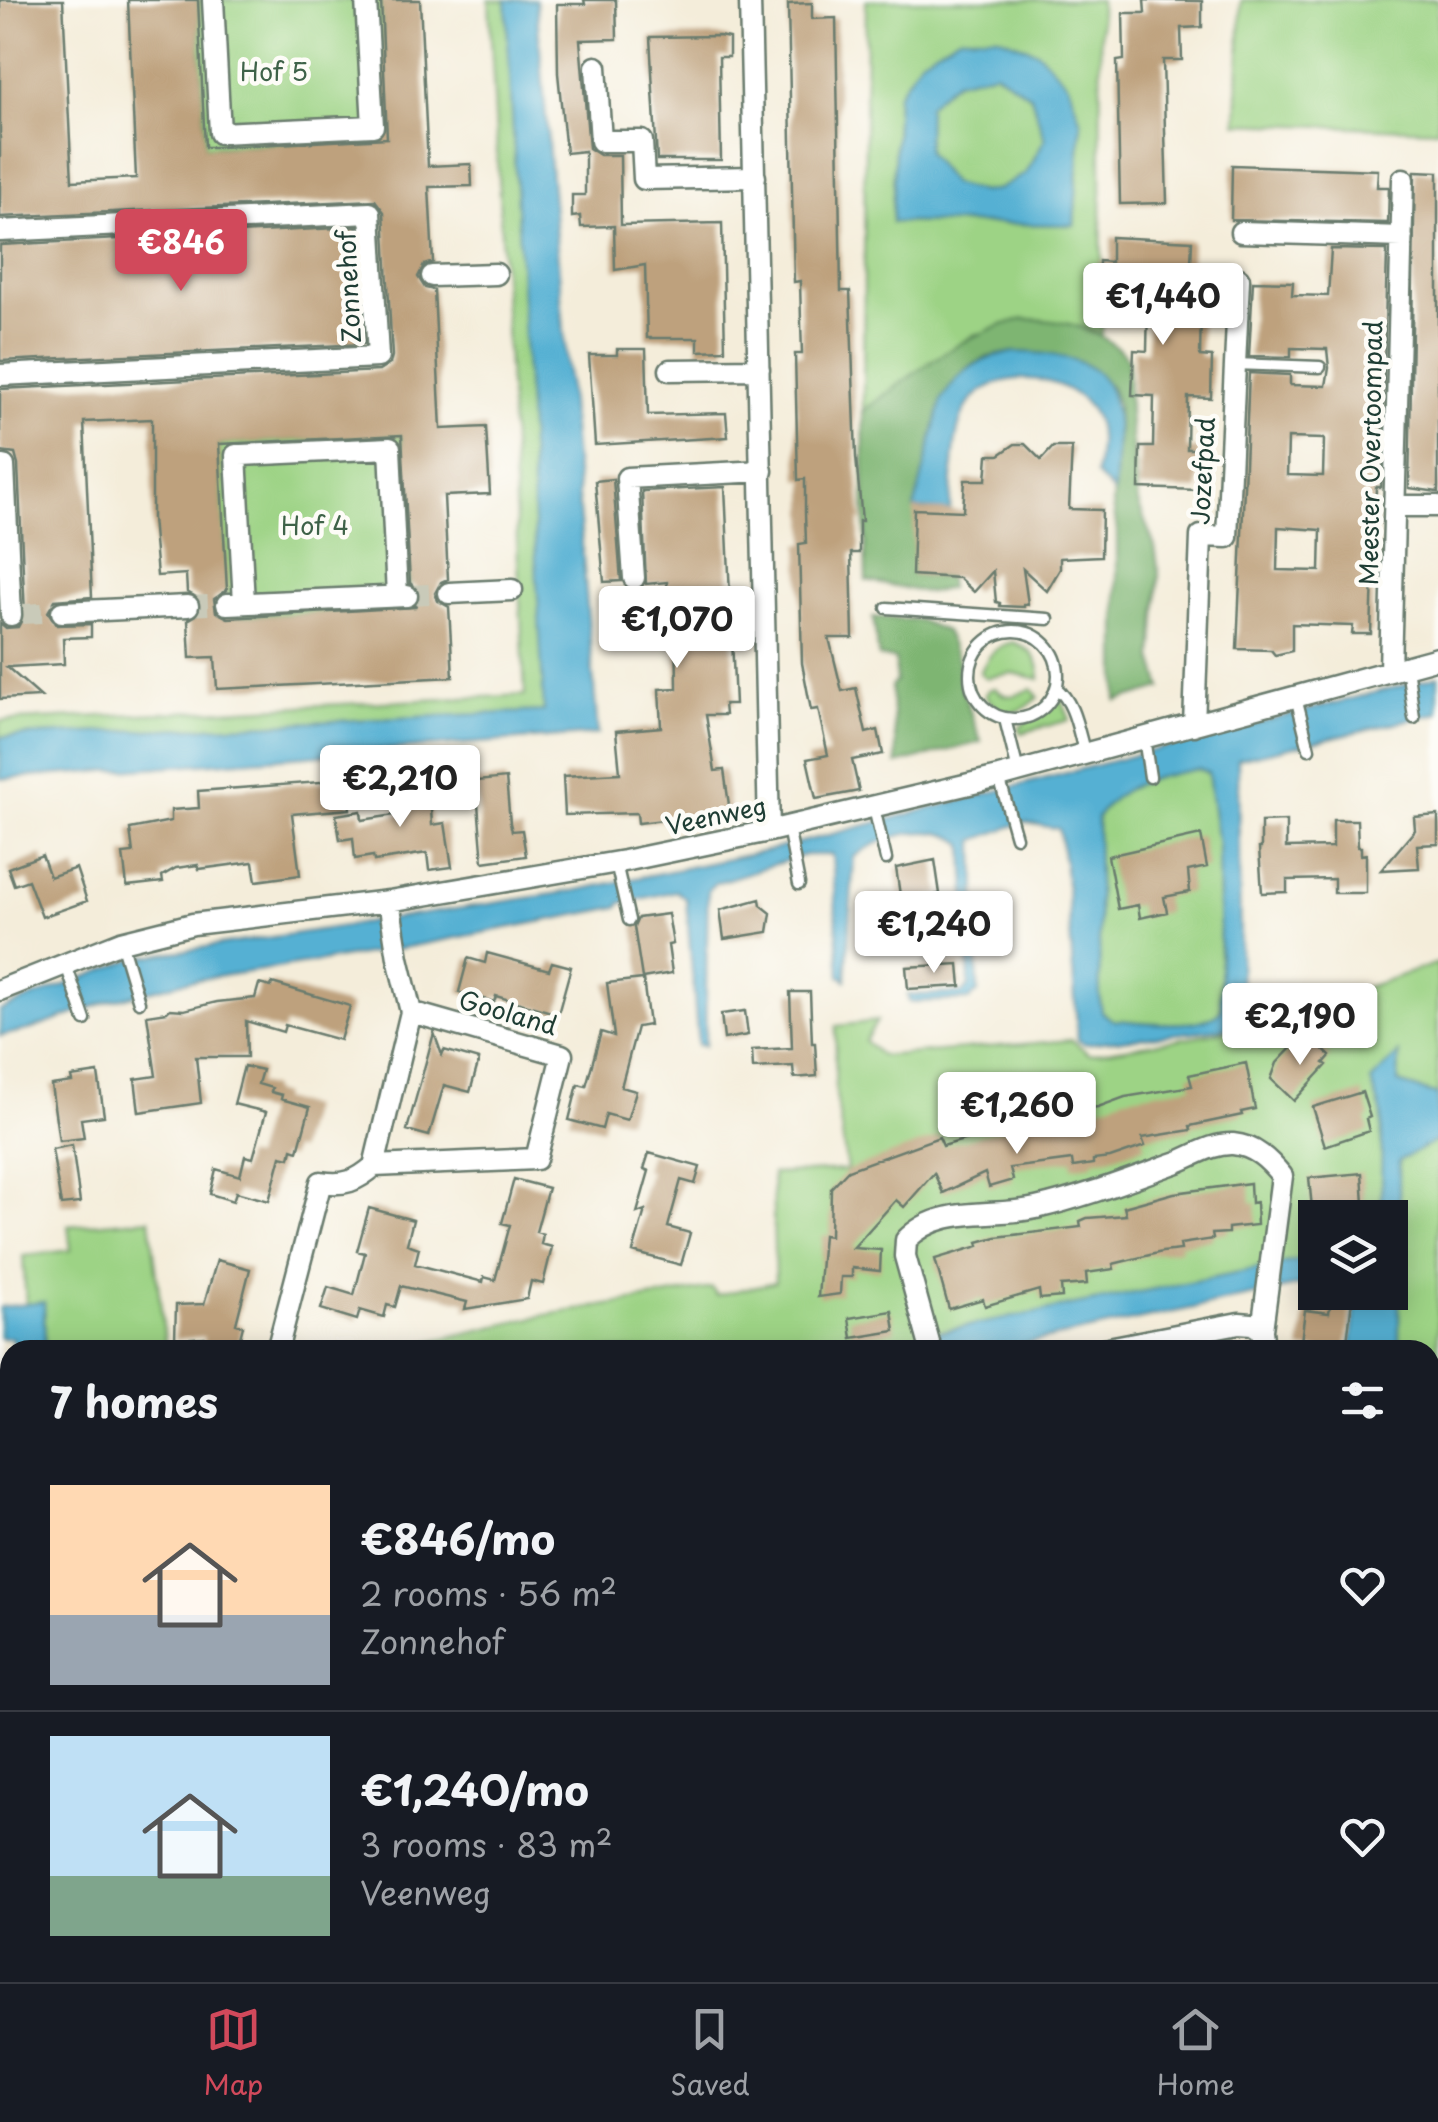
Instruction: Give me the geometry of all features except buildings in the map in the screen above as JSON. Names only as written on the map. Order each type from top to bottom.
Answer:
[{"type":"street","points":[[213,0],[220,133],[373,126],[366,0]]},
{"type":"street","points":[[750,0],[762,472],[778,829]]},
{"type":"street","points":[[596,67],[601,141],[642,141],[644,179],[755,177]]},
{"type":"street","name":"Meester Overtoompad","points":[[1398,668],[1394,506],[1403,179]]},
{"type":"street","name":"Zonnehof","points":[[0,232],[106,218],[370,214],[378,357],[114,380],[0,375]]},
{"type":"street","points":[[1241,232],[1402,236]]},
{"type":"street","points":[[432,276],[496,274]]},
{"type":"street","name":"Jozefpad","points":[[1194,724],[1201,536],[1226,538],[1239,279],[1214,277]]},
{"type":"street","points":[[670,370],[760,369]]},
{"type":"street","points":[[390,448],[403,596],[235,604],[236,455],[390,448]]},
{"type":"street","points":[[0,466],[4,466],[11,615]]},
{"type":"street","points":[[634,578],[627,478],[762,472]]},
{"type":"street","points":[[1394,506],[1438,506]]},
{"type":"street","points":[[448,594],[512,590]]},
{"type":"street","points":[[62,612],[188,606]]},
{"type":"street","name":"Veenweg","points":[[0,990],[121,942],[193,924],[390,907],[778,829],[1008,774],[1438,658]]},
{"type":"street","points":[[374,1166],[412,1012],[390,907]]},
{"type":"street","name":"Gooland","points":[[279,1340],[321,1182],[358,1180],[374,1166],[536,1159],[562,1055],[412,1012]]},
{"type":"street","points":[[928,1340],[905,1256],[906,1240],[920,1226],[942,1216],[1034,1208],[1117,1184],[1203,1150],[1229,1144],[1246,1146],[1268,1158],[1282,1176],[1263,1340]]},
{"type":"street","points":[[1148,1340],[1239,1322],[1252,1324],[1263,1340]]},
{"type":"lane","points":[[1234,364],[1320,366]]},
{"type":"lane","points":[[887,608],[1048,619]]},
{"type":"lane","points":[[1011,616],[1012,631]]},
{"type":"lane","points":[[1026,633],[1050,650],[1056,663],[1056,688],[1046,707],[1036,714],[1005,719],[984,708],[975,696],[971,668],[985,642],[998,634],[1026,633]]},
{"type":"lane","points":[[1398,668],[1414,718]]},
{"type":"lane","points":[[1056,688],[1070,706],[1085,754]]},
{"type":"lane","points":[[1296,696],[1310,748]]},
{"type":"lane","points":[[1005,719],[1016,837]]},
{"type":"lane","points":[[1144,738],[1150,777]]},
{"type":"lane","points":[[874,808],[886,859]]},
{"type":"lane","points":[[778,829],[799,884]]},
{"type":"lane","points":[[616,862],[628,920]]},
{"type":"lane","points":[[121,942],[139,1002]]},
{"type":"lane","points":[[66,964],[84,1020]]},
{"type":"green space","name":"Hof 5","points":[[198,0],[381,0],[387,138],[205,147]]},
{"type":"green space","points":[[489,0],[506,0],[545,711],[0,737],[0,721],[525,695]]},
{"type":"green space","points":[[866,0],[1100,0],[1102,336],[975,334],[863,411]],"holes":[[[998,36],[1081,122],[1074,225],[892,222],[897,96]]]},
{"type":"green space","points":[[1241,0],[1438,0],[1438,130],[1237,123]]},
{"type":"green space","points":[[995,72],[1031,96],[1045,139],[1026,173],[999,189],[982,192],[952,184],[927,152],[928,105],[955,81]]},
{"type":"green space","points":[[1024,319],[1080,327],[1105,339],[1128,358],[1138,503],[1155,547],[1159,574],[1153,658],[1162,688],[1117,701],[1117,531],[1113,504],[1117,403],[1111,387],[1089,367],[1014,352],[988,357],[967,368],[912,575],[948,578],[949,588],[929,593],[866,581],[863,411],[959,345]]},
{"type":"green space","name":"Hof 4","points":[[402,435],[410,608],[228,617],[219,444]]},
{"type":"green space","points":[[873,617],[918,620],[945,631],[959,661],[960,683],[981,742],[897,764],[891,687],[896,681],[895,659],[879,657]]},
{"type":"green space","points":[[1013,642],[1033,656],[1040,679],[1012,673],[986,678],[980,673],[992,653]]},
{"type":"green space","points":[[995,688],[1008,696],[1032,689],[1038,697],[1022,710],[1001,713],[985,695]]},
{"type":"green space","points":[[1054,700],[1062,701],[1070,720],[1021,733],[1019,728]]},
{"type":"green space","points":[[1198,769],[1208,773],[1218,845],[1221,1010],[1212,1017],[1186,1023],[1112,1020],[1102,1012],[1100,1001],[1097,818],[1116,796],[1128,789],[1154,778]]},
{"type":"green space","points":[[1438,963],[1438,1095],[1398,1083],[1399,1055],[1382,1114],[1381,1200],[1298,1200],[1298,1260],[898,1340],[436,1340],[540,1316],[712,1288],[717,1295],[775,1282],[772,1174],[847,1170],[835,1087],[836,1026],[877,1021],[865,1041],[881,1056],[1072,1040],[1089,1054],[1245,1028]]},
{"type":"green space","points":[[1438,1140],[1438,1340],[1399,1340],[1399,1310],[1408,1310],[1408,1200],[1399,1200],[1399,1161]]},
{"type":"green space","points":[[150,1219],[165,1340],[45,1340],[44,1303],[26,1304],[23,1256],[71,1250],[68,1226]]},
{"type":"water","points":[[506,0],[536,0],[598,734],[0,779],[0,737],[544,711]]},
{"type":"water","points":[[959,36],[998,36],[1038,52],[1068,84],[1081,122],[1074,225],[892,222],[897,95],[921,59]],"holes":[[[995,72],[1031,96],[1045,139],[1026,173],[999,189],[982,192],[952,184],[927,152],[928,105],[955,81]]]},
{"type":"water","points":[[1014,352],[1078,362],[1097,373],[1109,388],[1117,432],[1114,493],[1096,475],[1098,429],[1094,415],[1083,401],[1052,383],[1014,380],[980,392],[962,415],[950,511],[914,509],[942,399],[972,366]]},
{"type":"water","points":[[1438,676],[1438,713],[1238,759],[1241,1024],[1085,1044],[1078,1040],[1059,829],[1023,822],[975,840],[978,992],[969,1000],[909,1002],[907,995],[963,993],[969,985],[964,844],[952,837],[923,832],[893,837],[854,857],[846,980],[840,976],[832,855],[805,855],[715,883],[708,890],[705,1046],[698,1045],[686,899],[676,891],[621,903],[618,907],[381,952],[182,982],[0,1036],[0,1010],[135,958],[573,891],[767,851]],"holes":[[[1198,769],[1208,773],[1218,845],[1221,1010],[1212,1017],[1186,1023],[1112,1020],[1102,1012],[1100,1001],[1097,818],[1116,796],[1141,783]]]},
{"type":"water","points":[[1399,1053],[1398,1083],[1438,1095],[1438,1140],[1399,1161],[1399,1200],[1381,1200],[1382,1114],[1371,1081]]},
{"type":"water","points":[[1298,1260],[1298,1286],[1043,1340],[898,1340]]},
{"type":"water","points":[[44,1302],[45,1340],[0,1338],[0,1307]]},
{"type":"water","points":[[1355,1310],[1399,1310],[1399,1340],[1351,1340]]},
{"type":"tunnel","points":[[409,595],[449,593]]},
{"type":"tunnel","points":[[188,606],[227,604]]},
{"type":"tunnel","points":[[22,614],[62,612]]}]
